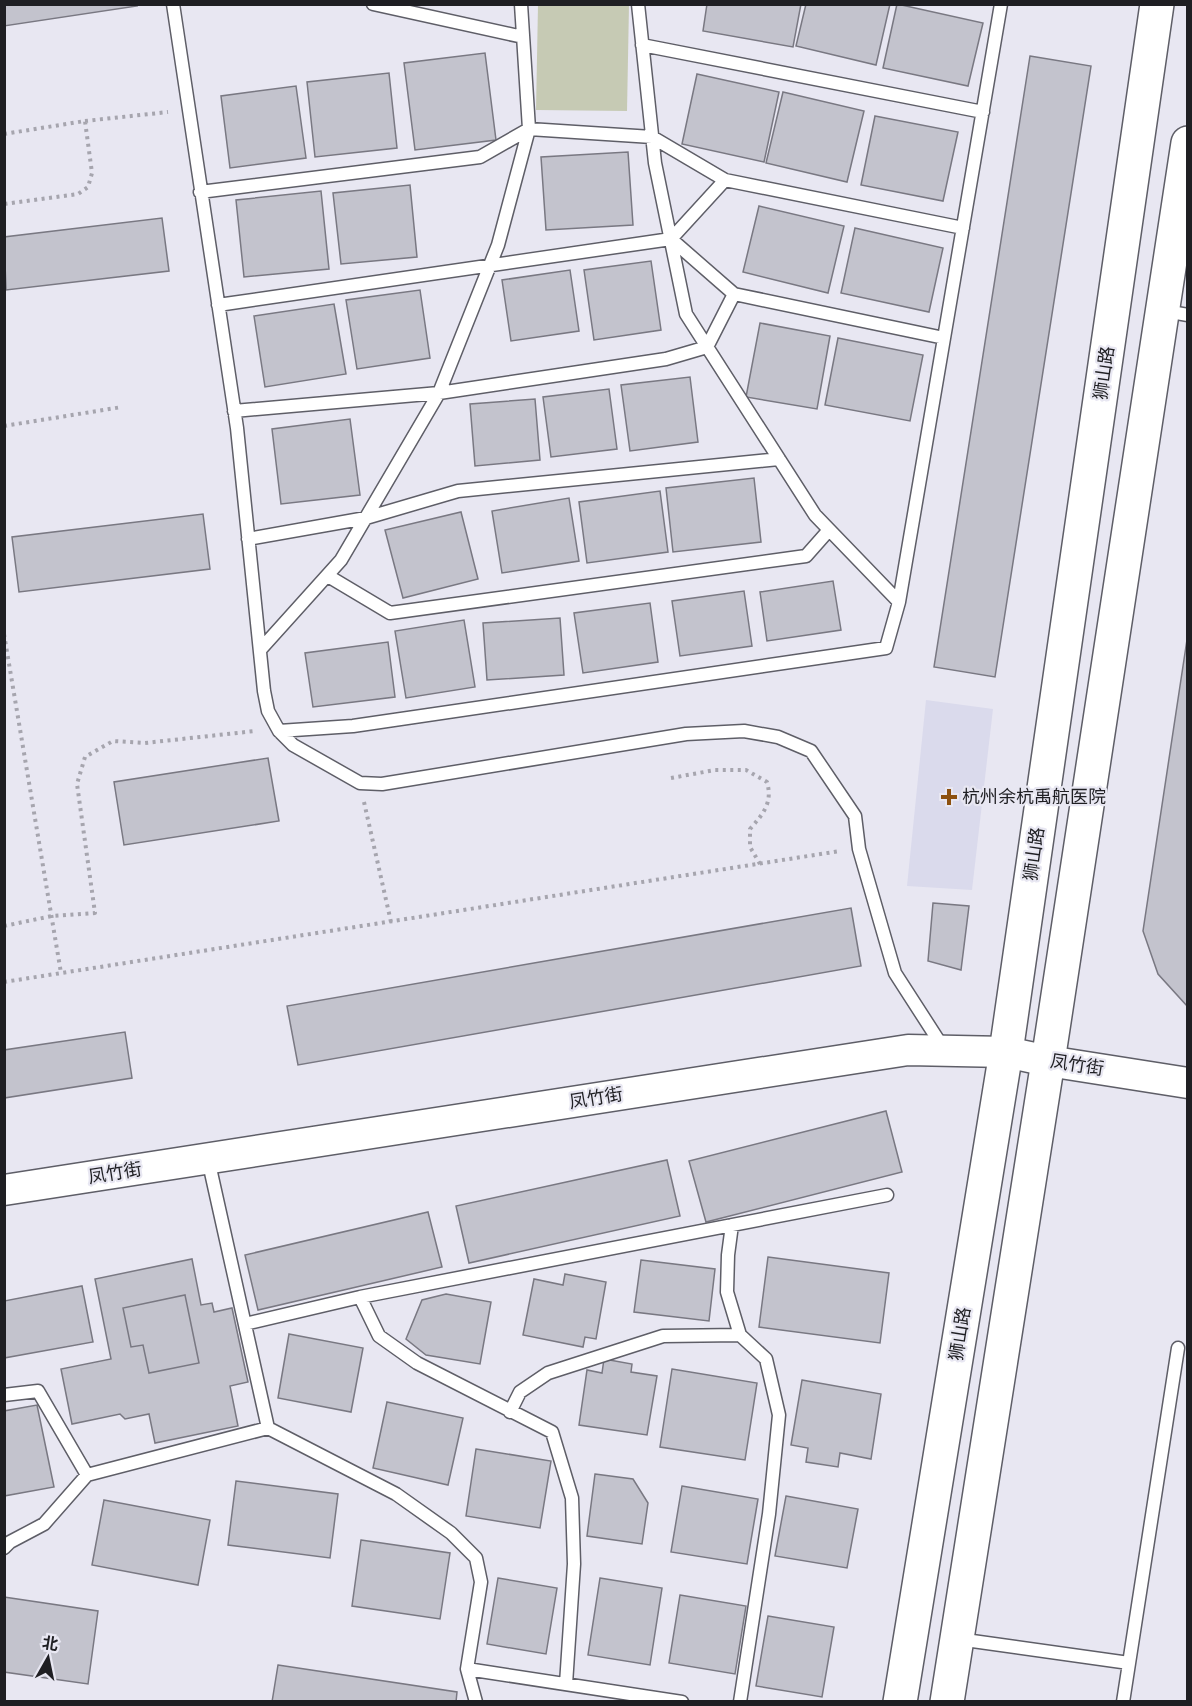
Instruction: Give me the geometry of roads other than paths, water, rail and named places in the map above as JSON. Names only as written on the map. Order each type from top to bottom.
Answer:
[{"type":"main road","name":"狮山路","points":[[900,1701],[1006,1052],[1153,6]]},
{"type":"main road","points":[[947,1701],[1048,1061],[1175,313],[1188,143]]},
{"type":"street","name":"凤竹街","points":[[4,1191],[908,1050],[1006,1052],[1048,1061],[1188,1083]]},
{"type":"lane","points":[[174,4],[234,411],[268,711],[279,731],[293,745],[360,783],[382,784],[686,734],[744,731],[778,737],[811,751],[855,816],[859,849],[895,973],[945,1051]]},
{"type":"lane","points":[[373,4],[524,38]]},
{"type":"lane","points":[[260,650],[341,560],[439,393],[498,245],[529,129],[521,4]]},
{"type":"lane","points":[[638,4],[655,163],[686,314],[814,515],[898,602]]},
{"type":"lane","points":[[279,731],[353,726],[886,648],[898,602],[1001,4]]},
{"type":"lane","points":[[642,45],[983,112]]},
{"type":"lane","points":[[200,192],[480,157],[529,129],[652,137],[725,180],[963,228]]},
{"type":"lane","points":[[218,305],[670,239],[725,180]]},
{"type":"lane","points":[[670,239],[734,294],[944,338]]},
{"type":"lane","points":[[234,411],[439,393],[666,359],[707,347],[734,294]]},
{"type":"lane","points":[[248,539],[366,518],[458,491],[779,459]]},
{"type":"lane","points":[[328,576],[390,613],[806,556],[829,530]]},
{"type":"lane","points":[[208,1159],[268,1428]]},
{"type":"lane","points":[[245,1324],[360,1297],[887,1195]]},
{"type":"lane","points":[[732,1225],[727,1292],[740,1335],[766,1359],[779,1415],[769,1514],[740,1701]]},
{"type":"lane","points":[[360,1297],[379,1336],[417,1363],[552,1432],[572,1498],[574,1564],[566,1684]]},
{"type":"lane","points":[[510,1412],[520,1392],[548,1373],[663,1336],[740,1335]]},
{"type":"lane","points":[[1124,1701],[1178,1348]]},
{"type":"lane","points":[[4,1395],[38,1391],[87,1475]]},
{"type":"lane","points":[[6,1544],[44,1524],[87,1475],[268,1428],[396,1494],[451,1533],[476,1558],[481,1582],[466,1668],[476,1701]]},
{"type":"lane","points":[[957,1638],[1129,1663]]},
{"type":"lane","points":[[466,1668],[682,1701]]},
{"type":"place","name":"杭州余杭禹航医院","points":[[949,797]]}]
